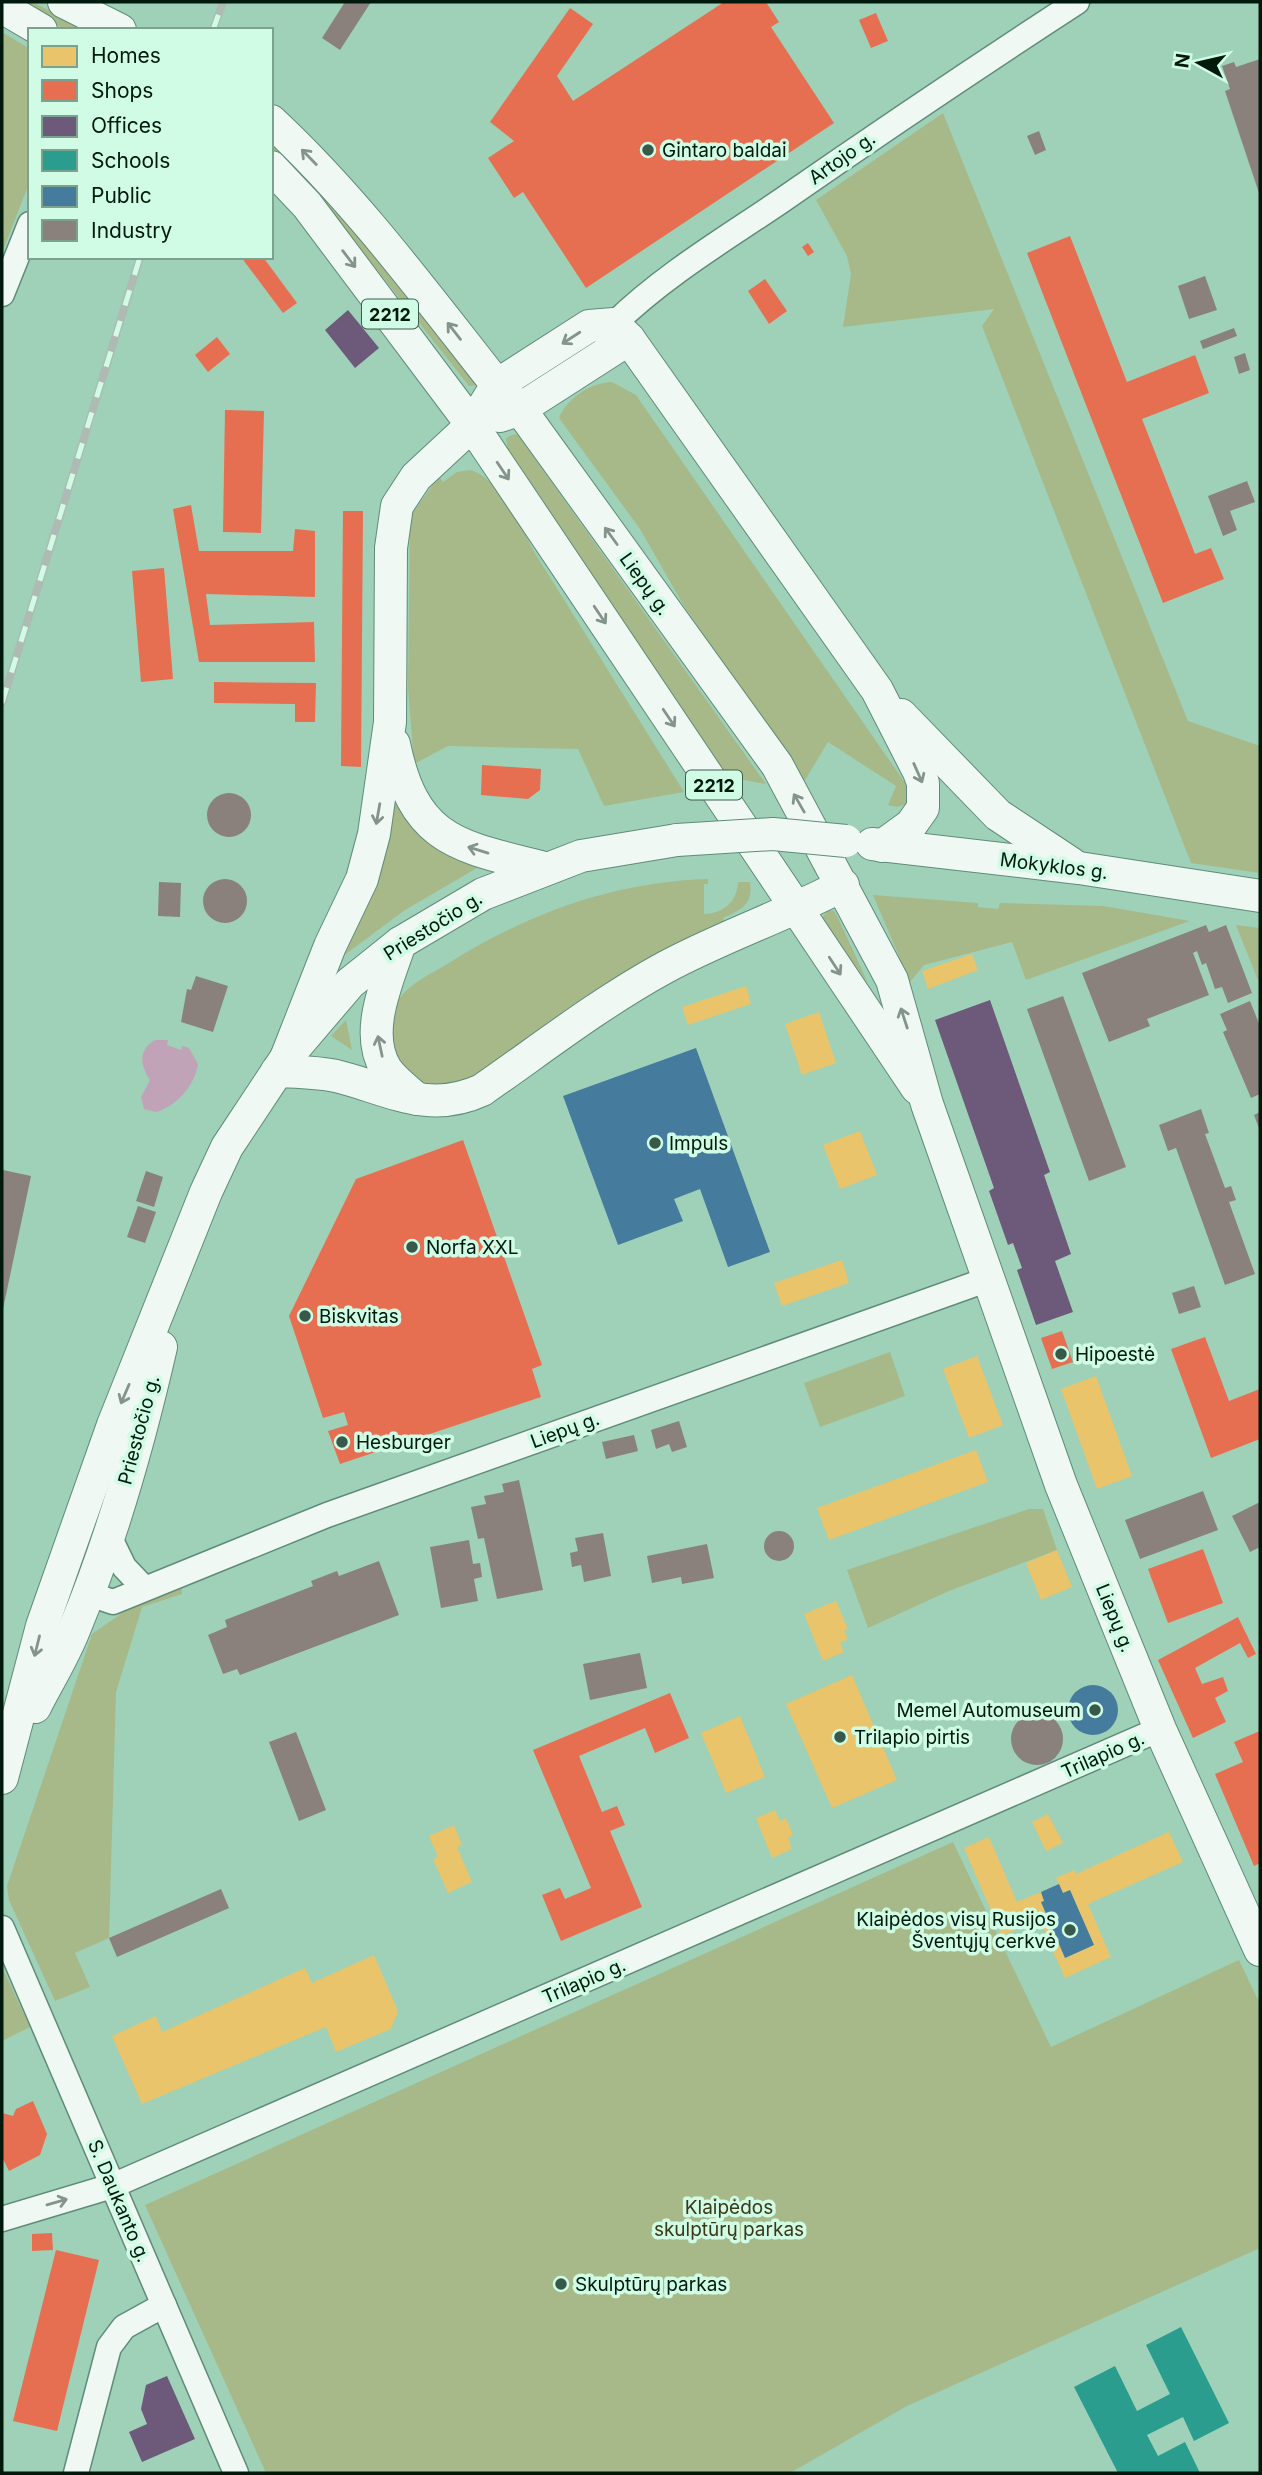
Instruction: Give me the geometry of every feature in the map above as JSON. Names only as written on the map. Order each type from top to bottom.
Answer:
[{"type":"main road","points":[[64,2],[116,28]]},
{"type":"main road","points":[[2,7],[38,28]]},
{"type":"main road","name":"Liepų g.","points":[[273,123],[309,156],[371,226],[497,385],[520,409],[777,765],[843,885],[892,980],[927,1104],[1066,1497],[1160,1729],[1260,1950]]},
{"type":"main road","name":"Liepų g.","points":[[273,169],[307,205],[472,425],[927,1104]]},
{"type":"main road","points":[[843,885],[797,909],[664,968],[609,1002],[482,1090],[463,1099],[442,1102],[418,1100],[281,1065],[330,946],[362,879],[381,795],[390,722],[391,548],[397,506],[416,477],[472,425],[497,385],[589,326],[622,332],[877,690],[998,816],[1079,869]]},
{"type":"main road","points":[[472,425],[520,409],[622,332]]},
{"type":"main road","points":[[877,690],[923,783],[923,808],[911,825],[883,845]]},
{"type":"main road","points":[[390,722],[405,787],[429,824],[447,839],[471,849],[544,868]]},
{"type":"main road","name":"Priestočio g.","points":[[6,1766],[42,1626],[113,1425],[180,1263],[206,1192],[227,1147],[281,1065],[349,983],[400,943],[484,894],[544,868],[621,848],[677,840],[773,834],[846,841]]},
{"type":"main road","name":"Mokyklos g.","points":[[846,841],[1079,869],[1260,896]]},
{"type":"main road","points":[[400,943],[380,1005],[377,1033],[386,1070],[418,1100]]},
{"type":"main road","name":"Priestočio g.","points":[[6,1766],[74,1631],[108,1534],[141,1435],[180,1263]]},
{"type":"main road","points":[[58,1581],[87,1593]]},
{"type":"street","name":"Artojo g.","points":[[622,332],[631,307],[682,269],[935,94],[1077,2]]},
{"type":"street","points":[[2,294],[28,229]]},
{"type":"street","name":"Liepų g.","points":[[87,1593],[113,1602],[327,1515],[989,1279]]},
{"type":"street","points":[[108,1534],[124,1567],[144,1588]]},
{"type":"street","name":"Trilapio g.","points":[[2,2219],[113,2186],[1160,1729]]},
{"type":"street","name":"S. Daukanto g.","points":[[2,1928],[236,2473]]},
{"type":"street","points":[[76,2473],[109,2347],[124,2327],[164,2305]]},
{"type":"green space","points":[[17,2],[32,2],[86,28],[62,28]]},
{"type":"green space","points":[[2,32],[28,48],[28,186],[2,253]]},
{"type":"green space","points":[[943,113],[1188,721],[1260,746],[1260,873],[1191,863],[982,326],[994,309],[843,327],[851,274],[847,256],[816,200]]},
{"type":"green space","points":[[273,137],[327,191],[478,385],[469,386],[322,200],[273,152]]},
{"type":"green space","points":[[612,382],[636,395],[903,780],[909,783],[908,804],[897,807],[888,805],[896,786],[828,742],[804,782],[684,606],[640,529],[559,418],[568,404],[580,393],[595,385]]},
{"type":"green space","points":[[515,434],[766,784],[728,777],[508,450],[506,438]]},
{"type":"green space","points":[[470,470],[489,482],[507,504],[684,792],[604,806],[578,749],[448,746],[414,764],[408,688],[410,517],[439,476],[443,482],[457,472]]},
{"type":"green space","points":[[393,798],[426,840],[477,868],[405,910],[335,962]]},
{"type":"green space","points":[[708,879],[708,884],[704,884],[704,914],[718,911],[728,905],[735,895],[738,882],[750,882],[748,901],[741,909],[723,918],[726,924],[469,1079],[437,1085],[423,1082],[401,1068],[394,1056],[391,1041],[395,1007],[403,994],[426,976],[512,928],[543,914],[607,893],[640,886]]},
{"type":"green space","points":[[873,895],[978,903],[978,907],[998,909],[1000,903],[1103,906],[1190,921],[1026,980],[1012,942],[924,965],[910,982]]},
{"type":"green space","points":[[828,910],[834,911],[839,920],[868,983],[821,919]]},
{"type":"green space","points":[[1236,925],[1260,928],[1260,985]]},
{"type":"green space","points":[[346,1020],[352,1050],[331,1036]]},
{"type":"green space","points":[[890,1352],[905,1396],[820,1427],[804,1383]]},
{"type":"green space","points":[[1029,1509],[1043,1509],[1057,1550],[949,1591],[868,1628],[847,1570]]},
{"type":"green space","points":[[181,1581],[182,1594],[142,1607],[116,1692],[109,1938],[75,1953],[90,1987],[55,2001],[9,1900],[7,1886],[92,1634],[148,1595]]},
{"type":"green space","name":"Klaipėdos skulptūrų parkas","points":[[953,1842],[1051,2047],[1239,1960],[1260,2004],[1260,2248],[907,2406],[790,2473],[266,2473],[145,2205]]},
{"type":"green space","points":[[2,1967],[30,2027],[2,2041]]},
{"type":"shaded area","points":[[155,1040],[168,1040],[167,1045],[181,1050],[182,1046],[189,1048],[198,1064],[193,1080],[184,1094],[171,1105],[156,1112],[144,1109],[141,1097],[150,1080],[144,1069],[143,1053]]},
{"type":"building: Homes","points":[[972,954],[978,970],[928,989],[922,971]]},
{"type":"building: Homes","points":[[746,986],[751,1004],[688,1025],[682,1007]]},
{"type":"building: Homes","points":[[819,1012],[836,1063],[802,1075],[785,1024]]},
{"type":"building: Homes","points":[[860,1131],[877,1175],[840,1189],[823,1145]]},
{"type":"building: Homes","points":[[842,1260],[849,1283],[782,1306],[774,1283]]},
{"type":"building: Homes","points":[[977,1356],[1003,1425],[969,1438],[943,1369]]},
{"type":"building: Homes","points":[[1096,1376],[1132,1476],[1097,1489],[1061,1389]]},
{"type":"building: Homes","points":[[976,1450],[988,1482],[829,1540],[817,1508]]},
{"type":"building: Homes","points":[[1057,1550],[1072,1587],[1041,1600],[1026,1563]]},
{"type":"building: Homes","points":[[836,1601],[848,1629],[844,1631],[848,1639],[840,1643],[844,1652],[823,1661],[804,1614]]},
{"type":"building: Homes","name":"Trilapio pirtis","points":[[852,1675],[897,1780],[832,1808],[786,1704]]},
{"type":"building: Homes","points":[[740,1716],[765,1777],[726,1793],[701,1733]]},
{"type":"building: Homes","points":[[775,1810],[780,1821],[786,1818],[793,1835],[788,1838],[792,1849],[772,1858],[756,1818]]},
{"type":"building: Homes","points":[[1048,1814],[1063,1843],[1046,1851],[1032,1822]]},
{"type":"building: Homes","points":[[454,1825],[462,1845],[457,1847],[472,1882],[448,1893],[433,1859],[438,1857],[429,1836]]},
{"type":"building: Homes","points":[[1169,1832],[1183,1862],[1088,1904],[1111,1957],[1065,1978],[1039,1919],[1002,1936],[964,1848],[989,1837],[1017,1902],[1041,1892],[1044,1901],[1041,1902],[1065,1958],[1094,1945],[1070,1890],[1063,1893],[1056,1878],[1074,1870],[1076,1874]]},
{"type":"building: Homes","points":[[374,1955],[398,2011],[391,2029],[336,2052],[326,2027],[142,2104],[112,2036],[156,2016],[162,2032],[305,1968],[312,1983]]},
{"type":"building: Shops","name":"Gintaro baldai","points":[[724,2],[766,2],[779,22],[771,27],[834,123],[586,288],[523,192],[514,198],[488,158],[514,141],[490,122],[570,8],[593,24],[557,76],[573,101]]},
{"type":"building: Shops","points":[[876,13],[888,41],[871,48],[859,20]]},
{"type":"building: Shops","points":[[1070,236],[1127,382],[1195,355],[1209,393],[1142,419],[1195,554],[1211,548],[1224,579],[1163,603],[1027,253]]},
{"type":"building: Shops","points":[[808,243],[814,252],[808,256],[802,247]]},
{"type":"building: Shops","points":[[242,259],[264,259],[297,303],[283,313]]},
{"type":"building: Shops","points":[[765,279],[787,311],[769,324],[748,291]]},
{"type":"building: Shops","points":[[217,337],[230,354],[208,372],[195,355]]},
{"type":"building: Shops","points":[[225,410],[264,411],[261,533],[223,532]]},
{"type":"building: Shops","points":[[191,505],[199,551],[293,551],[295,529],[315,531],[315,597],[206,594],[210,625],[314,622],[315,662],[199,662],[173,509]]},
{"type":"building: Shops","points":[[343,511],[363,511],[361,767],[341,766]]},
{"type":"building: Shops","points":[[164,568],[173,679],[141,682],[132,571]]},
{"type":"building: Shops","points":[[214,682],[316,683],[315,722],[295,722],[295,704],[214,703]]},
{"type":"building: Shops","points":[[482,765],[541,769],[540,790],[528,799],[481,795]]},
{"type":"building: Shops","name":"Norfa XXL","points":[[463,1140],[542,1365],[532,1369],[541,1397],[340,1464],[328,1431],[348,1425],[344,1412],[323,1418],[289,1316],[356,1179]]},
{"type":"building: Shops","points":[[1062,1331],[1073,1362],[1052,1369],[1041,1338]]},
{"type":"building: Shops","points":[[1205,1337],[1229,1401],[1260,1389],[1260,1439],[1211,1458],[1171,1349]]},
{"type":"building: Shops","points":[[1203,1549],[1223,1603],[1168,1623],[1148,1569]]},
{"type":"building: Shops","points":[[1238,1617],[1256,1654],[1248,1658],[1240,1643],[1195,1668],[1202,1684],[1223,1677],[1228,1691],[1215,1698],[1226,1722],[1193,1738],[1158,1660]]},
{"type":"building: Shops","points":[[670,1693],[689,1738],[655,1753],[645,1728],[579,1756],[602,1812],[617,1806],[625,1825],[610,1831],[642,1907],[561,1941],[542,1895],[560,1888],[565,1899],[591,1888],[533,1750]]},
{"type":"building: Shops","points":[[1260,1731],[1260,1863],[1254,1866],[1215,1774],[1243,1762],[1234,1742]]},
{"type":"building: Shops","points":[[33,2101],[47,2134],[40,2155],[9,2171],[2,2157],[2,2113],[13,2116],[16,2109]]},
{"type":"building: Shops","points":[[52,2233],[53,2250],[32,2251],[32,2234]]},
{"type":"building: Shops","points":[[56,2250],[99,2260],[57,2431],[13,2421]]},
{"type":"building: Offices","points":[[348,310],[379,348],[355,368],[325,330]]},
{"type":"building: Offices","points":[[990,1000],[1050,1172],[1044,1175],[1071,1254],[1055,1261],[1073,1312],[1036,1325],[1017,1270],[1022,1268],[1013,1243],[1008,1245],[989,1191],[994,1188],[935,1020]]},
{"type":"building: Offices","points":[[167,2376],[195,2439],[142,2462],[129,2432],[147,2424],[141,2409],[146,2385]]},
{"type":"building: Schools","points":[[1181,2327],[1229,2423],[1194,2441],[1183,2417],[1147,2435],[1158,2456],[1185,2442],[1200,2473],[1118,2473],[1074,2387],[1115,2366],[1137,2411],[1170,2394],[1146,2345]]},
{"type":"building: Public","name":"Impuls","points":[[696,1048],[770,1252],[728,1267],[700,1189],[674,1199],[683,1221],[618,1245],[563,1096]]},
{"type":"building: Public","points":[[1093,1685],[1111,1692],[1118,1710],[1111,1728],[1093,1735],[1075,1728],[1068,1710],[1075,1692]]},
{"type":"building: Public","name":"Klaipėdos visų Rusijos Šventųjų cerkvė","points":[[1059,1884],[1063,1893],[1070,1890],[1094,1945],[1065,1958],[1041,1902],[1044,1901],[1041,1892]]},
{"type":"building: Industry","points":[[345,2],[371,2],[340,50],[322,38]]},
{"type":"building: Industry","points":[[1260,59],[1260,196],[1225,91],[1230,89],[1222,66],[1234,62],[1236,67]]},
{"type":"building: Industry","points":[[1039,131],[1046,150],[1035,155],[1027,136]]},
{"type":"building: Industry","points":[[1205,276],[1217,310],[1189,319],[1178,286]]},
{"type":"building: Industry","points":[[1234,328],[1237,336],[1203,349],[1200,341]]},
{"type":"building: Industry","points":[[1245,353],[1250,370],[1239,374],[1234,357]]},
{"type":"building: Industry","points":[[1247,481],[1255,502],[1230,511],[1237,530],[1223,536],[1208,496]]},
{"type":"building: Industry","points":[[229,793],[238,794],[245,799],[250,806],[250,824],[245,831],[238,836],[229,837],[220,836],[213,831],[208,824],[207,815],[208,806],[213,799],[220,794]]},
{"type":"building: Industry","points":[[225,879],[234,880],[241,885],[246,892],[246,910],[241,917],[234,922],[225,923],[216,922],[209,917],[204,910],[203,901],[204,892],[209,885],[216,880]]},
{"type":"building: Industry","points":[[159,882],[181,883],[180,917],[158,916]]},
{"type":"building: Industry","points":[[1206,925],[1209,932],[1226,925],[1252,993],[1228,1003],[1222,987],[1215,989],[1206,963],[1202,965],[1197,951],[1193,953],[1209,995],[1147,1019],[1150,1026],[1109,1042],[1082,973]]},
{"type":"building: Industry","points":[[196,976],[228,986],[213,1032],[181,1022],[187,989],[191,990]]},
{"type":"building: Industry","points":[[1063,996],[1126,1167],[1089,1181],[1027,1009]]},
{"type":"building: Industry","points":[[1250,1001],[1260,1026],[1260,1094],[1251,1098],[1223,1032],[1227,1030],[1220,1014]]},
{"type":"building: Industry","points":[[1201,1109],[1209,1133],[1205,1134],[1225,1188],[1231,1186],[1236,1200],[1229,1202],[1255,1274],[1225,1285],[1176,1148],[1168,1151],[1159,1125]]},
{"type":"building: Industry","points":[[1260,1112],[1260,1131],[1254,1115]]},
{"type":"building: Industry","points":[[3,1170],[31,1176],[2,1309]]},
{"type":"building: Industry","points":[[146,1171],[163,1177],[154,1207],[136,1201]]},
{"type":"building: Industry","points":[[138,1206],[156,1212],[145,1243],[127,1237]]},
{"type":"building: Industry","points":[[1194,1286],[1201,1307],[1179,1314],[1172,1293]]},
{"type":"building: Industry","points":[[679,1421],[687,1447],[672,1452],[669,1444],[656,1449],[651,1430]]},
{"type":"building: Industry","points":[[634,1435],[638,1451],[606,1459],[602,1442]]},
{"type":"building: Industry","points":[[519,1480],[543,1590],[497,1599],[484,1538],[478,1539],[471,1507],[486,1504],[484,1496],[504,1492],[502,1484]]},
{"type":"building: Industry","points":[[1203,1491],[1218,1530],[1140,1559],[1125,1520]]},
{"type":"building: Industry","points":[[1260,1502],[1260,1547],[1250,1552],[1232,1516]]},
{"type":"building: Industry","points":[[779,1531],[790,1535],[794,1546],[790,1557],[779,1561],[768,1557],[764,1546],[768,1535]]},
{"type":"building: Industry","points":[[603,1533],[611,1576],[584,1582],[581,1565],[572,1567],[570,1553],[578,1551],[575,1538]]},
{"type":"building: Industry","points":[[469,1540],[473,1564],[480,1563],[482,1577],[474,1579],[478,1601],[441,1608],[430,1547]]},
{"type":"building: Industry","points":[[707,1544],[714,1578],[682,1584],[681,1577],[652,1583],[647,1556]]},
{"type":"building: Industry","points":[[379,1561],[399,1615],[240,1675],[237,1669],[223,1674],[208,1635],[227,1627],[225,1620],[313,1586],[311,1581],[337,1571],[339,1576]]},
{"type":"building: Industry","points":[[640,1653],[647,1688],[590,1700],[583,1664]]},
{"type":"building: Industry","points":[[1037,1713],[1047,1715],[1055,1721],[1061,1729],[1061,1749],[1055,1757],[1047,1763],[1037,1765],[1027,1763],[1019,1757],[1013,1749],[1011,1739],[1013,1729],[1019,1721],[1027,1715]]},
{"type":"building: Industry","points":[[296,1732],[326,1810],[299,1821],[269,1742]]},
{"type":"building: Industry","points":[[221,1889],[229,1908],[117,1957],[109,1938]]},
{"type":"railway","points":[[214,28],[223,2]]},
{"type":"railway","points":[[2,703],[139,259]]},
{"type":"place","name":"Gintaro baldai","points":[[648,150]]},
{"type":"place","name":"Impuls","points":[[655,1143]]},
{"type":"place","name":"Norfa XXL","points":[[412,1247]]},
{"type":"place","name":"Biskvitas","points":[[305,1316]]},
{"type":"place","name":"Hipoestė","points":[[1061,1354]]},
{"type":"place","name":"Hesburger","points":[[342,1442]]},
{"type":"place","name":"Memel Automuseum","points":[[1095,1710]]},
{"type":"place","name":"Trilapio pirtis","points":[[840,1737]]},
{"type":"place","name":"Klaipėdos visų Rusijos Šventųjų cerkvė","points":[[1070,1930]]},
{"type":"place","name":"Skulptūrų parkas","points":[[561,2284]]}]
